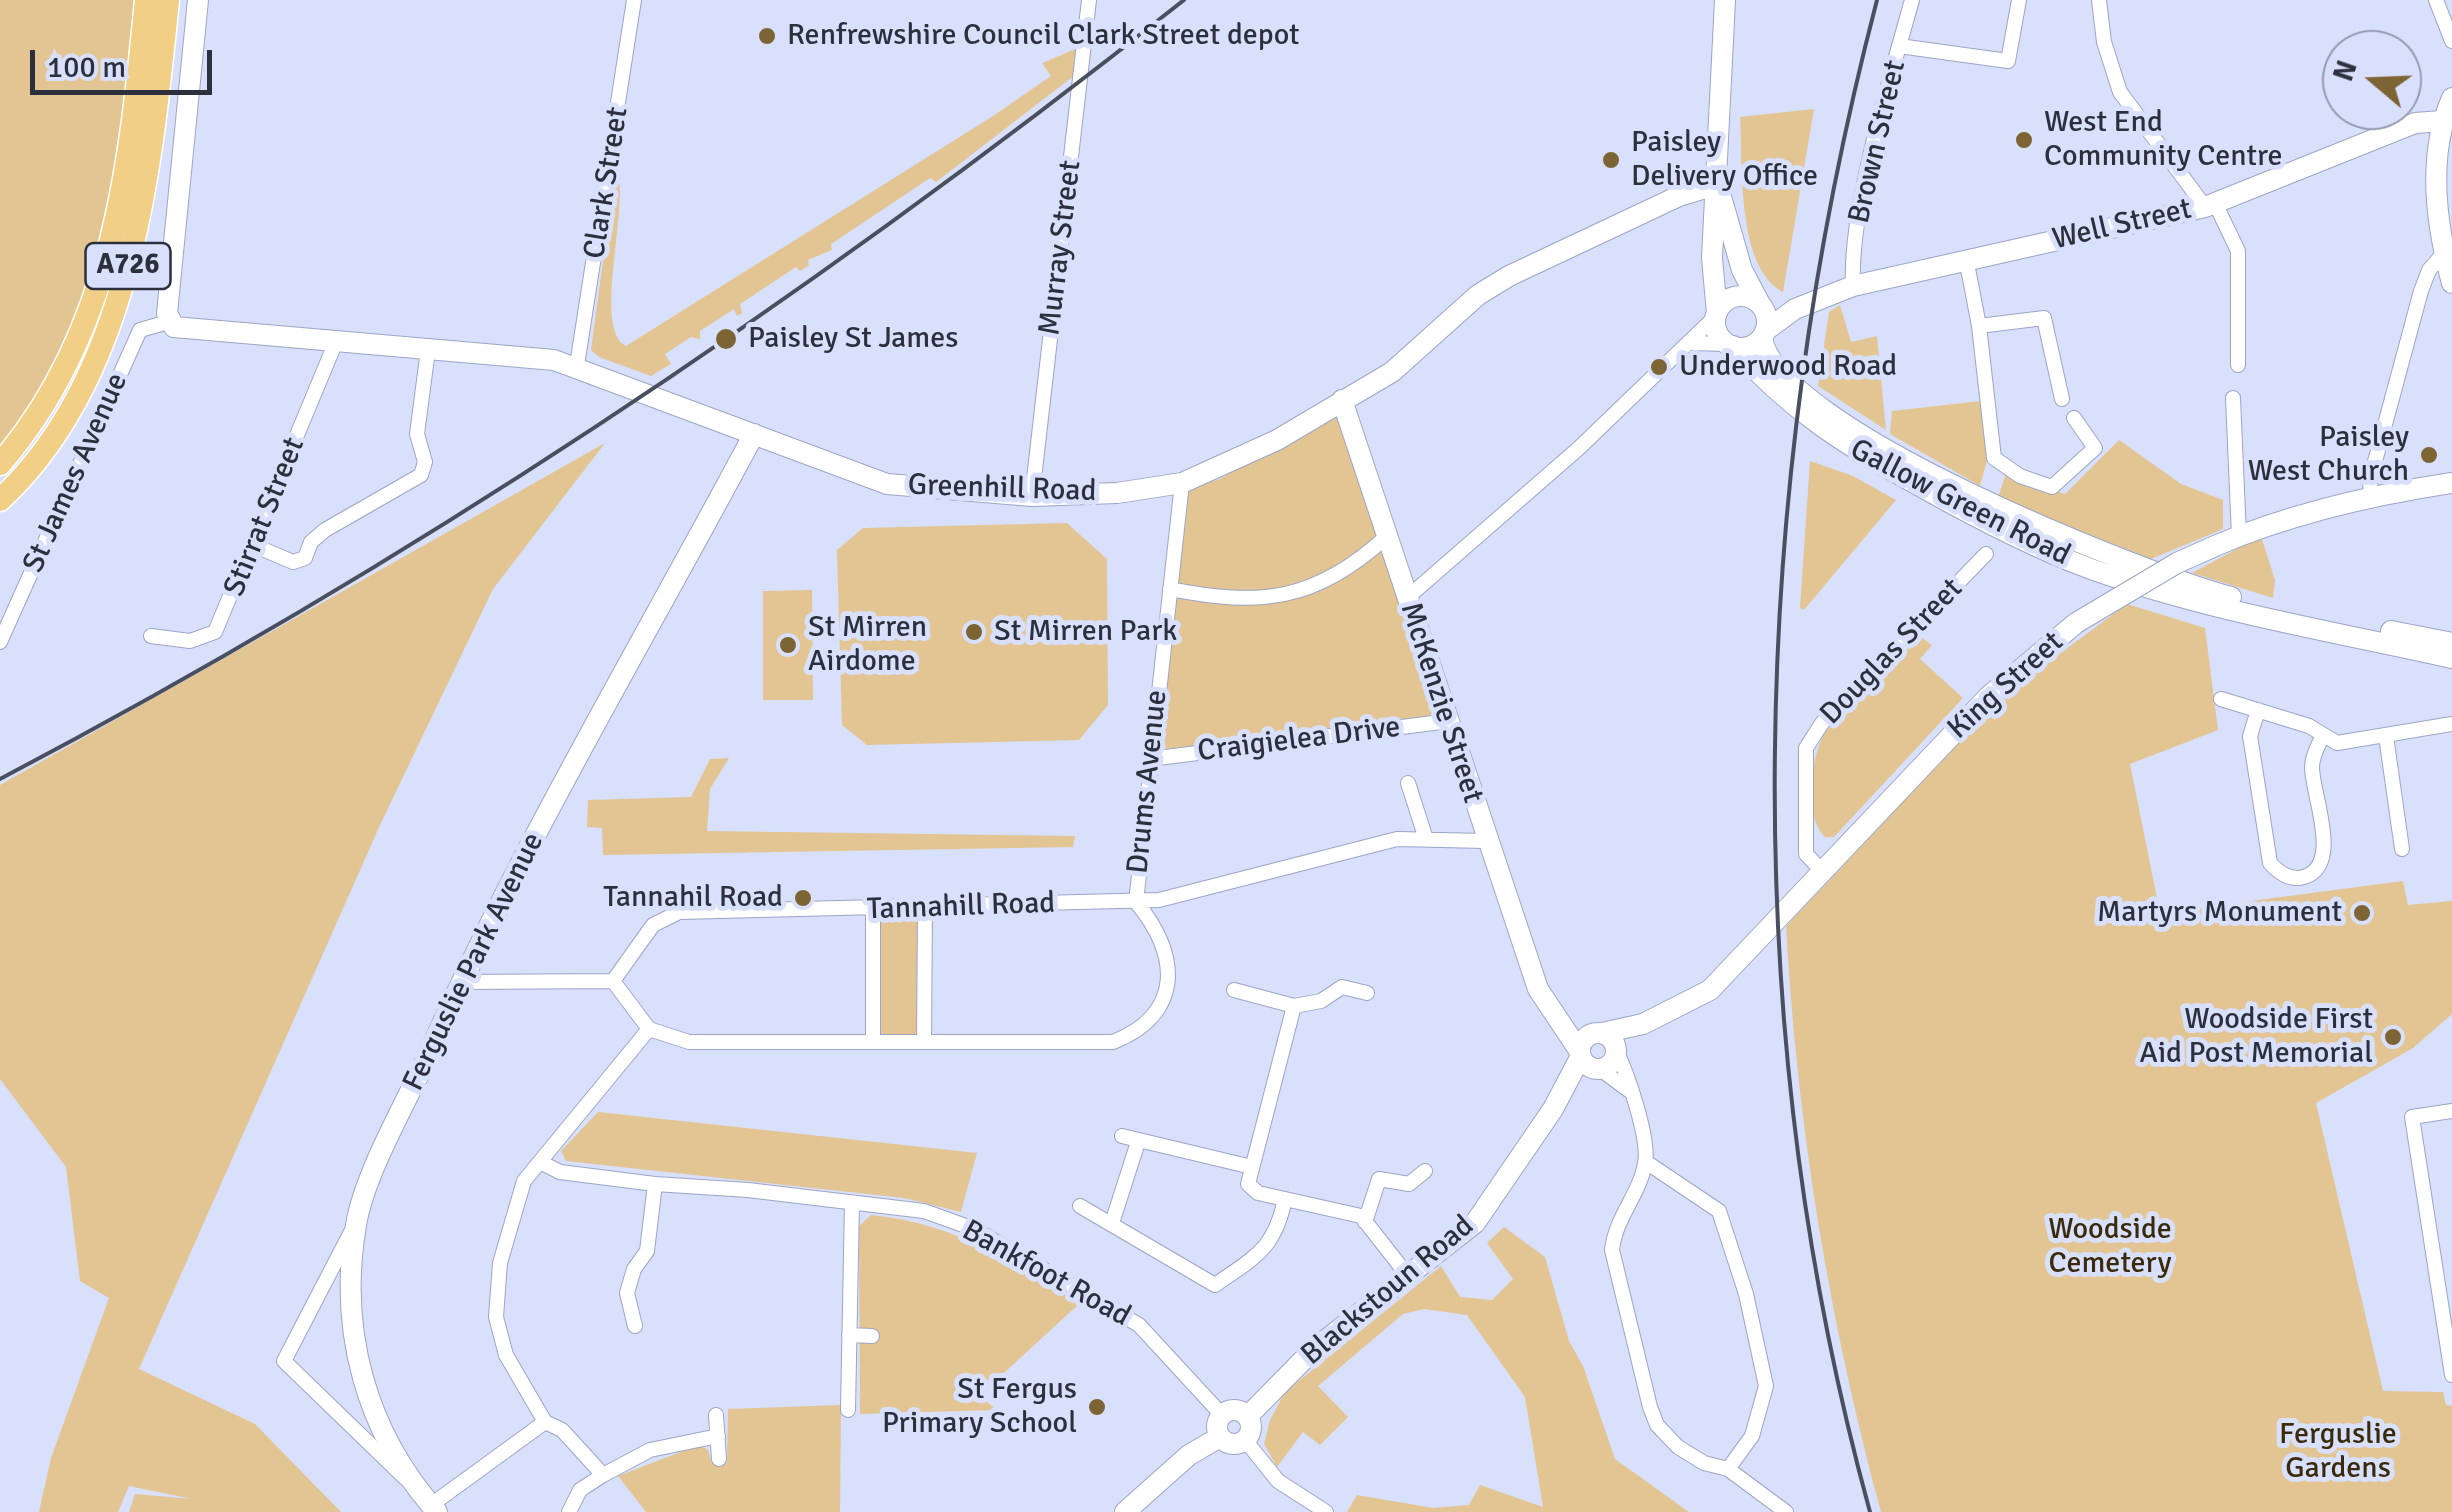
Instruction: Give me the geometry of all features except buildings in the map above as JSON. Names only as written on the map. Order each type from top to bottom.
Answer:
[{"type":"main road","name":"A726","points":[[0,464],[59,381],[80,339],[108,263],[124,195],[146,0]]},
{"type":"main road","name":"A726","points":[[0,500],[69,411],[117,302],[147,185],[168,0]]},
{"type":"street","points":[[168,322],[198,0]]},
{"type":"street","name":"Clark Street","points":[[577,365],[634,0]]},
{"type":"street","name":"Murray Street","points":[[1032,496],[1090,0]]},
{"type":"street","points":[[1725,0],[1719,184],[1712,258],[1718,334],[1730,345]]},
{"type":"street","name":"Brown Street","points":[[1853,286],[1852,260],[1912,0]]},
{"type":"street","points":[[1900,46],[2008,61],[2018,0]]},
{"type":"street","points":[[2099,0],[2104,42],[2120,92],[2210,205],[2238,251],[2238,365]]},
{"type":"street","points":[[2436,0],[2452,41]]},
{"type":"street","points":[[2452,98],[2442,120],[2437,162],[2444,254],[2452,283]]},
{"type":"street","name":"Well Street","points":[[1764,334],[1795,309],[1853,286],[2210,205],[2415,123],[2442,120]]},
{"type":"street","points":[[1693,342],[1750,346],[1764,334],[1761,306],[1733,244],[1719,184]]},
{"type":"street","name":"Greenhill Road","points":[[168,322],[184,329],[338,339],[577,365],[887,484],[1032,496],[1117,492],[1182,483],[1277,440],[1392,372],[1478,296],[1509,276],[1679,196],[1719,184]]},
{"type":"street","points":[[2371,496],[2370,480],[2421,291],[2429,270],[2444,254]]},
{"type":"street","points":[[1966,258],[1979,326],[1994,458],[2020,476],[2052,487],[2096,448],[2074,418]]},
{"type":"street","points":[[1408,597],[1693,342],[1732,298],[1747,296],[1761,306]]},
{"type":"street","name":"Well Street","points":[[1761,306],[1795,309]]},
{"type":"street","points":[[1979,326],[2044,318],[2062,399]]},
{"type":"street","name":"St James Avenue","points":[[0,642],[140,330],[168,322]]},
{"type":"street","name":"Gallow Green Road","points":[[1764,334],[1766,356],[1780,374],[1828,411],[1926,470],[2050,532],[2224,595],[2452,643]]},
{"type":"street","name":"Stirrat Street","points":[[151,636],[190,641],[216,632],[338,339]]},
{"type":"street","name":"Gallow Green Road","points":[[1730,345],[1769,387],[1811,422],[2015,536],[2090,568],[2178,597],[2452,658]]},
{"type":"street","points":[[253,546],[294,562],[305,558],[311,542],[325,530],[421,475],[425,462],[416,434],[428,350]]},
{"type":"street","points":[[2233,398],[2239,536]]},
{"type":"street","name":"McKenzie Street","points":[[1342,400],[1485,841],[1538,989],[1589,1061]]},
{"type":"street","name":"Ferguslie Park Avenue","points":[[434,1508],[409,1482],[382,1436],[359,1369],[350,1306],[356,1222],[461,982],[528,846],[754,434]]},
{"type":"street","name":"Drums Avenue","points":[[1136,902],[1182,483]]},
{"type":"street","name":"King Street","points":[[1608,1041],[1710,990],[1820,869],[2014,672],[2076,623],[2176,562],[2239,536],[2371,496],[2452,483]]},
{"type":"street","points":[[1170,588],[1248,600],[1285,597],[1325,582],[1386,537]]},
{"type":"street","name":"Douglas Street","points":[[1820,869],[1806,854],[1806,748],[1822,723],[1986,554]]},
{"type":"street","points":[[2222,699],[2309,726],[2337,743],[2452,724]]},
{"type":"street","points":[[2258,710],[2250,736],[2270,863],[2280,874],[2301,878],[2317,870],[2324,855],[2312,768],[2322,737]]},
{"type":"street","name":"Craigielea Drive","points":[[1150,760],[1448,721]]},
{"type":"street","points":[[2386,736],[2402,849]]},
{"type":"street","points":[[1408,783],[1426,839]]},
{"type":"street","name":"Tannahill Road","points":[[613,980],[653,925],[678,912],[1136,902],[1397,840],[1485,841]]},
{"type":"street","points":[[461,982],[613,980],[649,1029],[689,1042],[1113,1042],[1136,1033],[1156,1015],[1166,992],[1168,960],[1158,928],[1136,902]]},
{"type":"street","points":[[924,1042],[925,909]]},
{"type":"street","points":[[873,910],[873,1041]]},
{"type":"street","points":[[1234,990],[1294,1006],[1321,1001],[1342,987],[1367,993]]},
{"type":"street","points":[[1547,1003],[1608,1041],[1631,1093],[1646,1162],[1614,1232],[1612,1250],[1646,1397],[1658,1425],[1678,1447],[1704,1463],[1728,1469],[1786,1512]]},
{"type":"street","points":[[1294,1006],[1248,1184],[1258,1193],[1342,1210],[1365,1222],[1408,1276]]},
{"type":"street","points":[[603,1475],[562,1430],[545,1422],[506,1355],[496,1317],[505,1232],[524,1181],[649,1029]]},
{"type":"street","points":[[1608,1041],[1586,1037],[1589,1061],[1631,1093]]},
{"type":"street","points":[[1589,1061],[1611,1063],[1608,1041]]},
{"type":"street","name":"Blackstoun Road","points":[[1248,1416],[1312,1350],[1475,1223],[1589,1061]]},
{"type":"street","points":[[2452,1111],[2412,1117],[2445,1286],[2452,1375]]},
{"type":"street","points":[[1122,1136],[1252,1168]]},
{"type":"street","points":[[1112,1223],[1138,1142]]},
{"type":"street","points":[[1646,1162],[1719,1210],[1746,1294],[1766,1386],[1763,1410],[1752,1436],[1728,1469]]},
{"type":"street","name":"Bankfoot Road","points":[[542,1163],[560,1172],[655,1184],[924,1211],[974,1228],[1139,1325],[1222,1414]]},
{"type":"street","points":[[1365,1222],[1378,1179],[1409,1184],[1425,1171]]},
{"type":"street","points":[[635,1326],[627,1293],[634,1269],[647,1251],[655,1184]]},
{"type":"street","points":[[1080,1206],[1215,1285],[1268,1247],[1278,1229],[1285,1199]]},
{"type":"street","points":[[848,1410],[852,1203]]},
{"type":"street","points":[[356,1222],[284,1361],[409,1482]]},
{"type":"street","points":[[849,1335],[872,1336]]},
{"type":"street","points":[[1237,1410],[1248,1416],[1251,1427],[1245,1440],[1234,1444],[1220,1437],[1217,1428],[1222,1414],[1237,1410]]},
{"type":"street","points":[[716,1415],[719,1459]]},
{"type":"street","points":[[434,1508],[545,1422]]},
{"type":"street","points":[[569,1512],[580,1490],[650,1450],[718,1436]]},
{"type":"street","points":[[1126,1512],[1190,1455],[1220,1437]]},
{"type":"street","points":[[1245,1440],[1278,1480],[1326,1512]]},
{"type":"green space","points":[[0,0],[139,0],[109,227],[64,358],[0,453]]},
{"type":"green space","points":[[1078,48],[1075,75],[936,182],[930,178],[831,244],[832,250],[808,260],[809,265],[800,271],[796,267],[740,304],[742,313],[737,316],[734,309],[700,331],[700,339],[691,337],[665,354],[671,364],[651,376],[599,357],[591,350],[616,164],[620,181],[612,315],[616,335],[626,346],[993,116],[1051,76],[1042,63]]},
{"type":"green space","points":[[1814,109],[1783,292],[1768,280],[1750,239],[1740,117]]},
{"type":"green space","points":[[1840,305],[1851,342],[1877,336],[1886,430],[1818,386],[1829,312]]},
{"type":"green space","points":[[1981,401],[1989,453],[1980,486],[1890,434],[1892,411]]},
{"type":"green space","points":[[1338,410],[1439,716],[1167,749],[1156,741],[1186,487],[1218,480]]},
{"type":"green space","points":[[2119,440],[2181,484],[2223,500],[2223,529],[2151,559],[1998,498],[2006,473],[2065,494]]},
{"type":"green space","points":[[605,443],[493,589],[380,825],[139,1369],[255,1424],[341,1512],[129,1512],[135,1494],[192,1499],[129,1486],[118,1512],[39,1512],[51,1458],[109,1298],[80,1281],[66,1167],[0,1079],[0,785]]},
{"type":"green space","points":[[1810,461],[1853,476],[1896,500],[1804,610],[1800,608]]},
{"type":"green space","name":"St Mirren Park","points":[[1067,523],[1107,559],[1108,705],[1079,740],[867,745],[842,725],[837,550],[863,528]]},
{"type":"green space","points":[[2261,536],[2275,580],[2273,598],[2192,573]]},
{"type":"green space","name":"St Mirren Airdome","points":[[812,590],[813,700],[763,700],[763,591]]},
{"type":"green space","name":"Woodside Cemetery","points":[[2127,604],[2205,628],[2218,730],[2130,764],[2160,913],[2403,881],[2408,905],[2452,901],[2452,1014],[2413,1048],[2316,1103],[2383,1391],[2443,1392],[2446,1405],[2452,1406],[2452,1512],[1881,1512],[1846,1367],[1818,1222],[1798,1075],[1786,926],[2005,694]]},
{"type":"green space","points":[[1919,636],[1932,645],[1920,659],[1963,698],[1834,837],[1825,837],[1814,816],[1812,786],[1816,756],[1825,732]]},
{"type":"green space","points":[[729,758],[710,789],[707,831],[1075,836],[1073,847],[603,855],[602,828],[587,827],[588,800],[691,797],[710,759]]},
{"type":"green space","points":[[921,914],[920,1036],[879,1036],[877,915]]},
{"type":"green space","points":[[598,1112],[977,1153],[961,1212],[904,1198],[566,1161],[561,1151]]},
{"type":"green space","points":[[871,1215],[956,1235],[1081,1302],[980,1395],[996,1410],[860,1414],[859,1226]]},
{"type":"green space","points":[[1504,1227],[1545,1257],[1569,1341],[1583,1366],[1615,1459],[1689,1512],[1347,1512],[1357,1495],[1433,1508],[1469,1505],[1480,1485],[1543,1507],[1525,1397],[1467,1315],[1424,1309],[1403,1314],[1318,1386],[1348,1417],[1320,1445],[1303,1432],[1277,1467],[1264,1444],[1270,1420],[1285,1392],[1441,1266],[1460,1297],[1492,1300],[1513,1279],[1487,1243]]},
{"type":"green space","points":[[841,1405],[840,1512],[646,1512],[618,1476],[699,1445],[708,1450],[712,1463],[727,1463],[728,1409]]},
{"type":"railway","points":[[0,779],[310,606],[610,417],[901,215],[1184,0]]},
{"type":"railway","points":[[1870,1512],[1826,1326],[1796,1137],[1779,947],[1775,756],[1783,564],[1803,374],[1834,186],[1877,0]]},
{"type":"place","name":"Renfrewshire Council Clark Street depot","points":[[767,36]]},
{"type":"place","name":"West End Community Centre","points":[[2024,140]]},
{"type":"place","name":"Paisley Delivery Office","points":[[1611,160]]},
{"type":"place","name":"Paisley St James","points":[[726,339]]},
{"type":"place","name":"Underwood Road","points":[[1659,367]]},
{"type":"place","name":"Paisley West Church","points":[[2429,455]]},
{"type":"place","name":"St Mirren Park","points":[[974,632]]},
{"type":"place","name":"St Mirren Airdome","points":[[788,645]]},
{"type":"place","name":"Tannahil Road","points":[[803,898]]},
{"type":"place","name":"Martyrs Monument","points":[[2362,913]]},
{"type":"place","name":"Woodside First Aid Post Memorial","points":[[2393,1037]]},
{"type":"place","name":"St Fergus Primary School","points":[[1097,1407]]},
{"type":"park label","name":"Ferguslie Gardens","points":[[2338,1452]]}]
